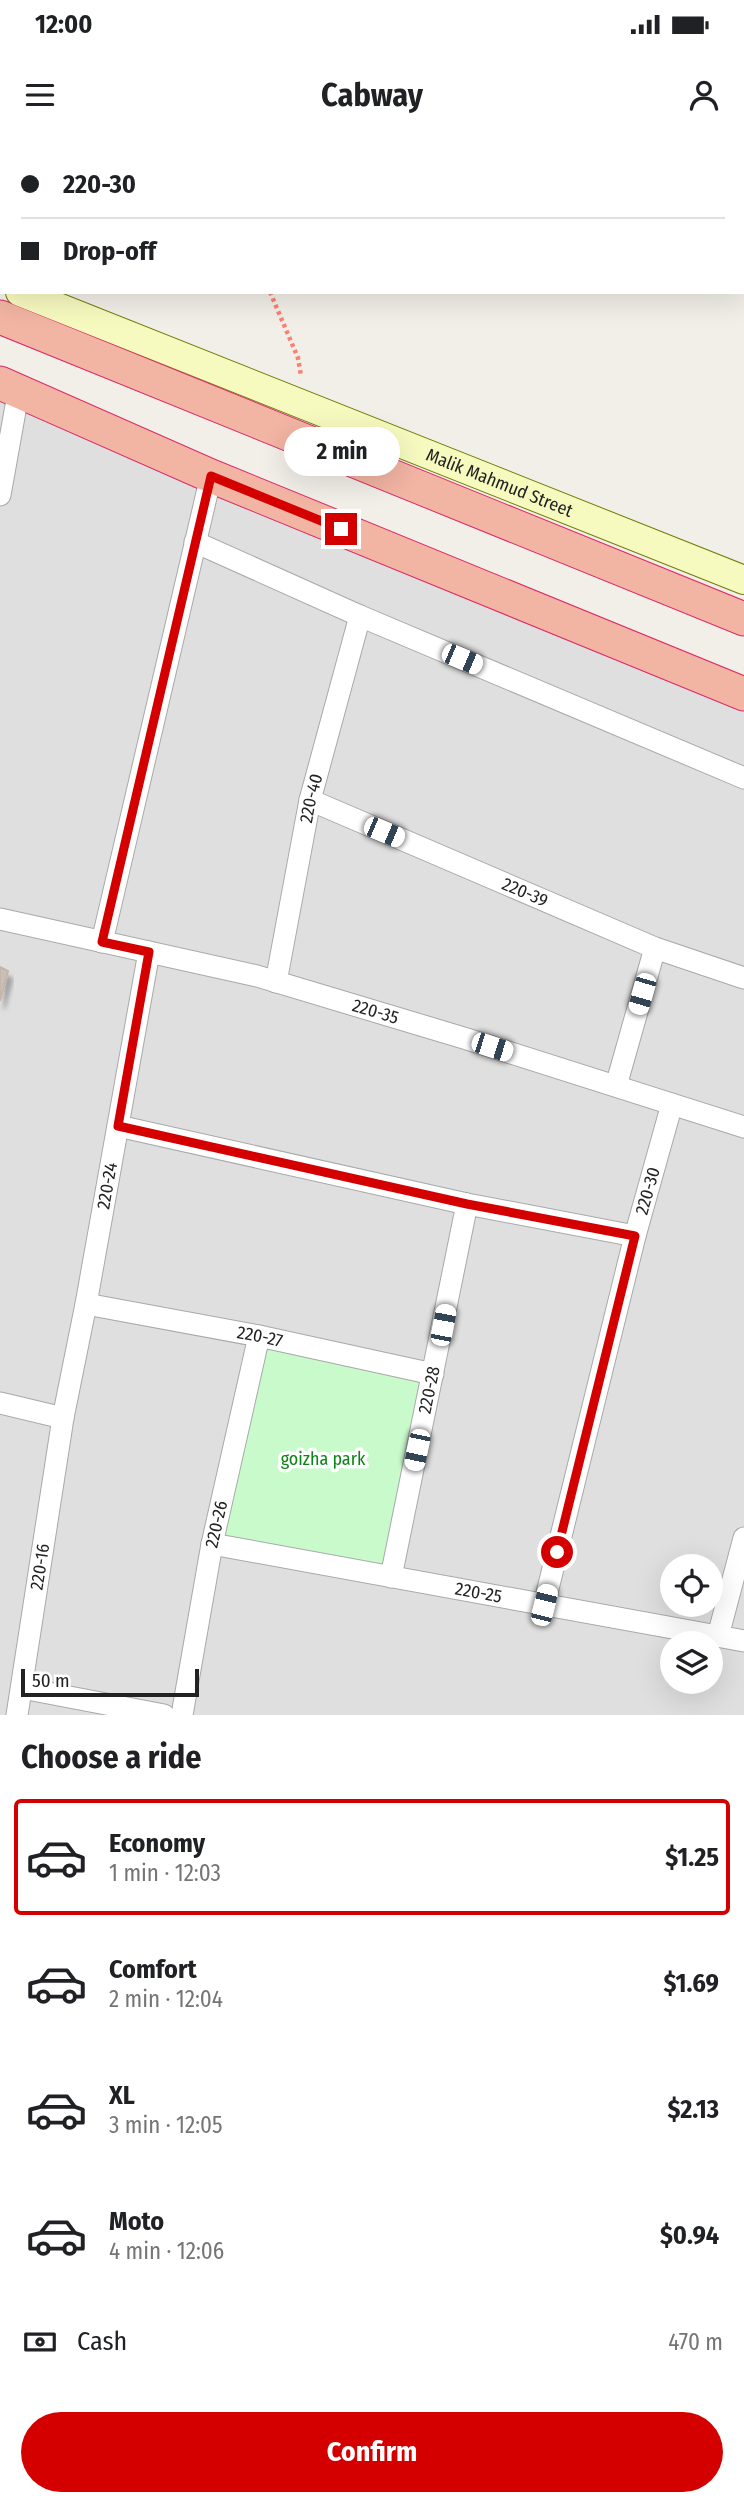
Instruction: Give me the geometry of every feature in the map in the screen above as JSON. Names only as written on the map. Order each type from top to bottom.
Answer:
[{"type":"highway","points":[[0,317],[744,619]]},
{"type":"highway","points":[[9,386],[211,476],[744,694]]},
{"type":"main road","name":"Malik Mahmud Street","points":[[25,294],[744,580]]},
{"type":"street","points":[[0,495],[9,386]]},
{"type":"street","points":[[102,942],[211,476]]},
{"type":"street","points":[[195,542],[360,616],[744,778]]},
{"type":"street","name":"220-40","points":[[276,982],[310,800],[360,616]]},
{"type":"street","name":"220-39","points":[[310,800],[656,948],[744,978]]},
{"type":"street","name":"220-35","points":[[0,919],[276,982],[744,1127]]},
{"type":"street","points":[[616,1086],[656,948]]},
{"type":"street","name":"220-24","points":[[63,1418],[149,952]]},
{"type":"street","name":"220-30","points":[[544,1605],[635,1236],[672,1104]]},
{"type":"street","points":[[118,1126],[467,1204],[635,1236]]},
{"type":"street","name":"220-28","points":[[391,1577],[467,1204]]},
{"type":"street","name":"220-27","points":[[86,1304],[259,1336],[433,1374]]},
{"type":"street","name":"220-26","points":[[182,1715],[212,1544],[259,1336]]},
{"type":"street","points":[[0,1403],[63,1418]]},
{"type":"street","name":"220-16","points":[[17,1715],[63,1418]]},
{"type":"street","points":[[719,1631],[744,1538]]},
{"type":"street","name":"220-25","points":[[212,1544],[690,1631]]},
{"type":"street","name":"220-25","points":[[723,1637],[744,1641]]},
{"type":"street","points":[[22,1688],[164,1715]]},
{"type":"path","points":[[271,294],[298,358],[305,405]]},
{"type":"shaded area","points":[[0,388],[744,696],[744,1715],[0,1715]]},
{"type":"green space","name":"goizha park","points":[[259,1336],[433,1374],[391,1577],[212,1544]]},
{"type":"building","points":[[0,967],[8,971],[0,1001]]},
{"type":"route","points":[[341,529],[211,476],[102,942],[149,952],[118,1126],[467,1204],[635,1236],[557,1552]]}]
